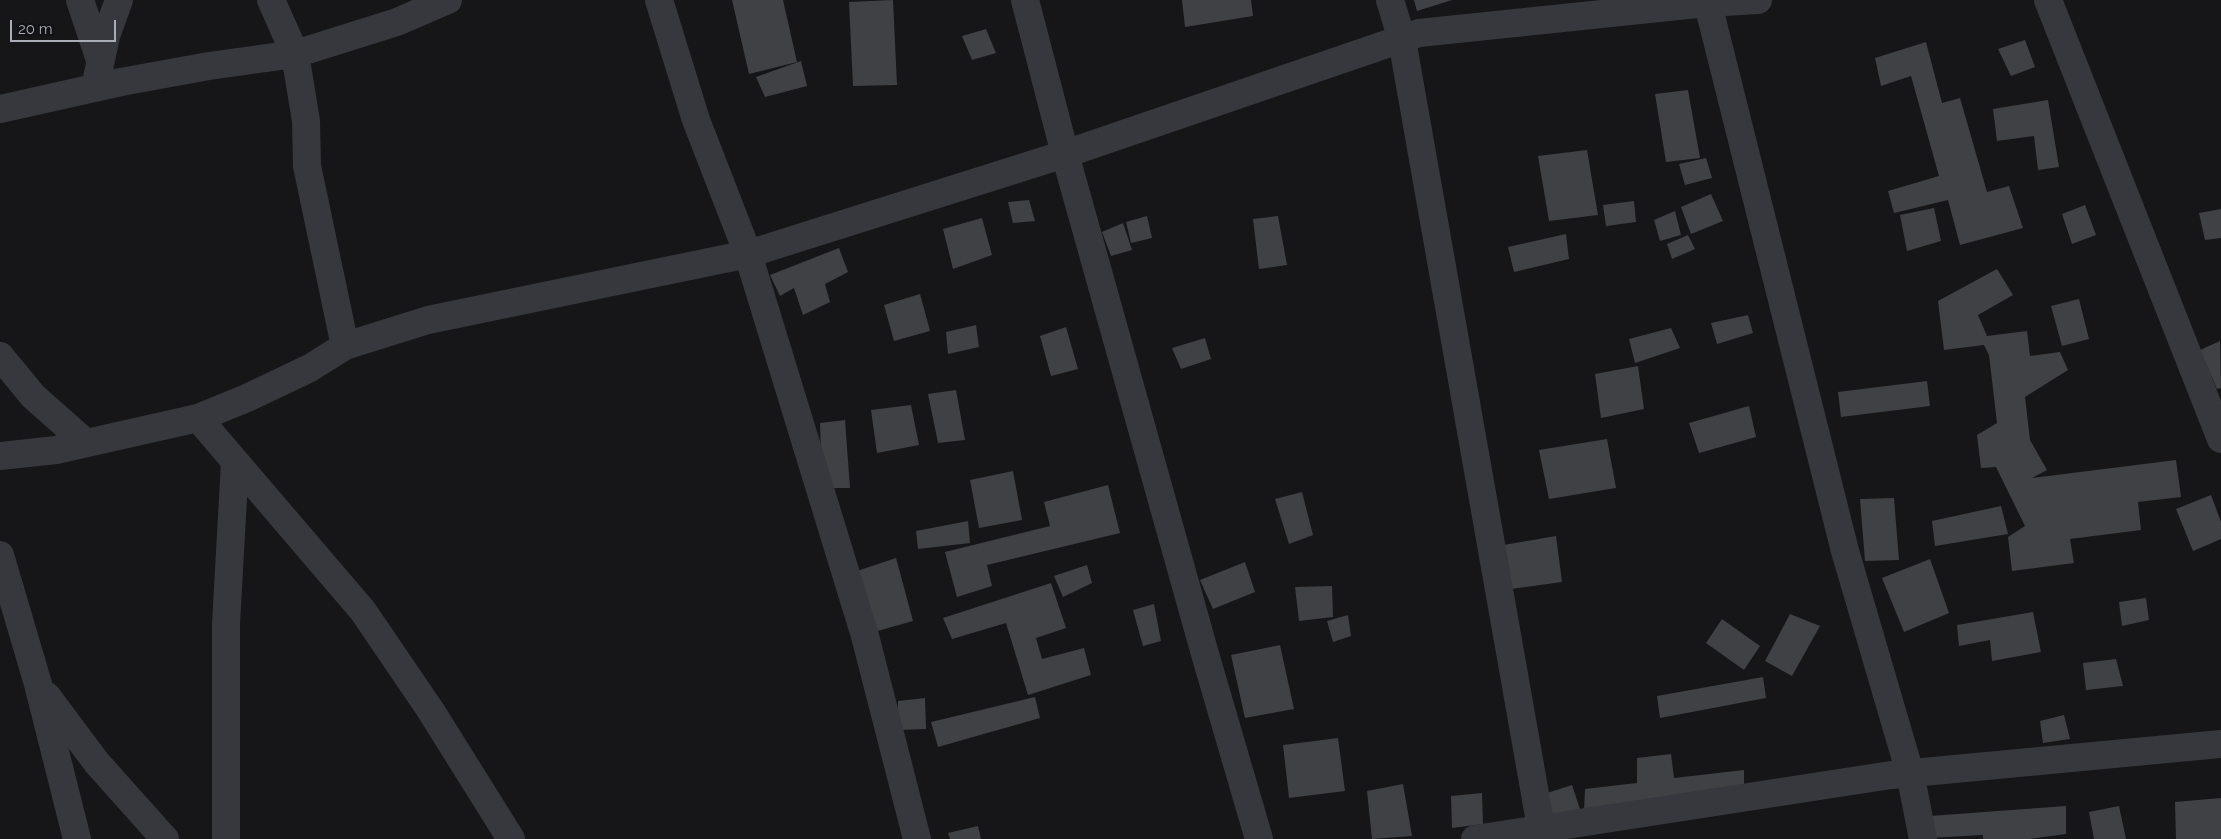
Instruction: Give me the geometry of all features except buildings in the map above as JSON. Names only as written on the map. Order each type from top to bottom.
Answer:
[{"type":"street","points":[[80,0],[100,60]]},
{"type":"street","points":[[95,88],[106,36],[119,0]]},
{"type":"street","points":[[271,0],[295,54],[306,122],[307,166],[345,346]]},
{"type":"street","points":[[0,109],[209,66],[295,54],[397,22],[448,0]]},
{"type":"street","points":[[659,0],[696,120],[748,254],[865,636],[918,839]]},
{"type":"street","points":[[1025,0],[1065,154],[1202,645],[1259,839]]},
{"type":"street","points":[[1390,0],[1402,40],[1542,834]]},
{"type":"street","points":[[0,456],[56,450],[198,418],[247,398],[310,368],[345,346],[428,320],[748,254],[1065,154],[1419,33],[1707,2],[1758,0]]},
{"type":"street","points":[[2048,0],[2220,435]]},
{"type":"street","points":[[1707,2],[1845,551],[1910,773],[1923,839]]},
{"type":"street","points":[[0,356],[33,396],[86,443]]},
{"type":"street","points":[[198,418],[363,611],[431,711],[511,839]]},
{"type":"street","points":[[226,839],[226,624],[235,462]]},
{"type":"street","points":[[0,555],[38,684],[77,839]]},
{"type":"street","points":[[38,684],[97,763],[165,839]]},
{"type":"street","points":[[1475,839],[1542,834],[1910,773],[2221,744]]}]
